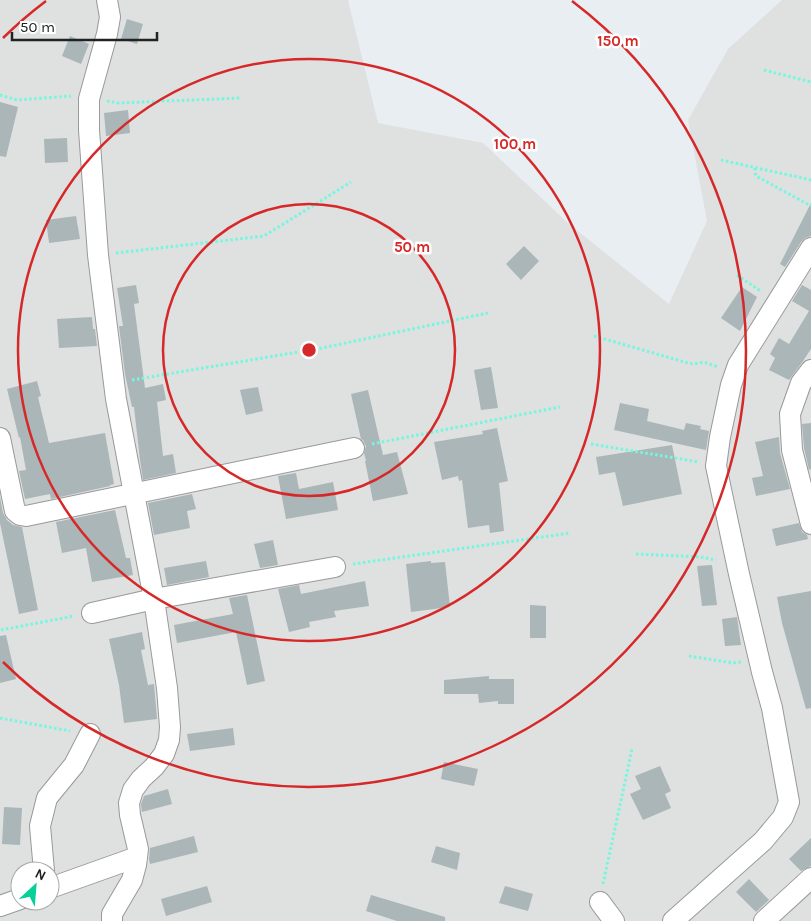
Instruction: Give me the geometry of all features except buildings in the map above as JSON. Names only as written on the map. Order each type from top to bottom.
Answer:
[{"type":"street","points":[[107,0],[110,16],[107,34],[89,99],[89,130],[98,255],[116,399],[154,599],[167,688],[170,727],[169,740],[164,754],[133,790],[129,803],[138,849],[137,857],[132,880],[112,914],[112,921]]},
{"type":"street","points":[[673,921],[763,841],[783,817],[789,802],[772,708],[736,561],[716,466],[730,384],[738,365],[811,248]]},
{"type":"street","points":[[811,370],[801,382],[790,414],[792,450],[811,524]]},
{"type":"street","points":[[0,438],[16,511],[20,515],[26,516],[354,448]]},
{"type":"street","points":[[92,613],[154,599],[335,567]]},
{"type":"street","points":[[43,861],[40,826],[47,798],[74,765],[90,734]]},
{"type":"street","points":[[60,884],[137,857]]},
{"type":"street","points":[[764,921],[811,878]]},
{"type":"street","points":[[598,911],[614,921]]},
{"type":"path","points":[[764,70],[811,82]]},
{"type":"path","points":[[0,95],[17,100],[72,96],[118,103],[241,98]]},
{"type":"path","points":[[721,160],[811,180]]},
{"type":"path","points":[[755,168],[756,176],[811,206]]},
{"type":"path","points":[[98,255],[264,236],[351,182]]},
{"type":"path","points":[[736,275],[778,302]]},
{"type":"path","points":[[114,383],[322,348],[488,313]]},
{"type":"path","points":[[594,336],[694,364],[704,362],[735,373]]},
{"type":"path","points":[[354,448],[560,406]]},
{"type":"path","points":[[591,444],[716,466]]},
{"type":"path","points":[[335,567],[570,533]]},
{"type":"path","points":[[636,554],[701,557],[725,562],[736,561]]},
{"type":"path","points":[[1,630],[92,613]]},
{"type":"path","points":[[689,656],[733,663],[760,660]]},
{"type":"path","points":[[0,718],[90,734]]},
{"type":"path","points":[[598,911],[632,749]]},
{"type":"shaded area","points":[[0,0],[348,0],[378,123],[483,143],[569,224],[669,304],[707,221],[688,120],[728,49],[782,0],[811,0],[811,921],[0,921]]}]
